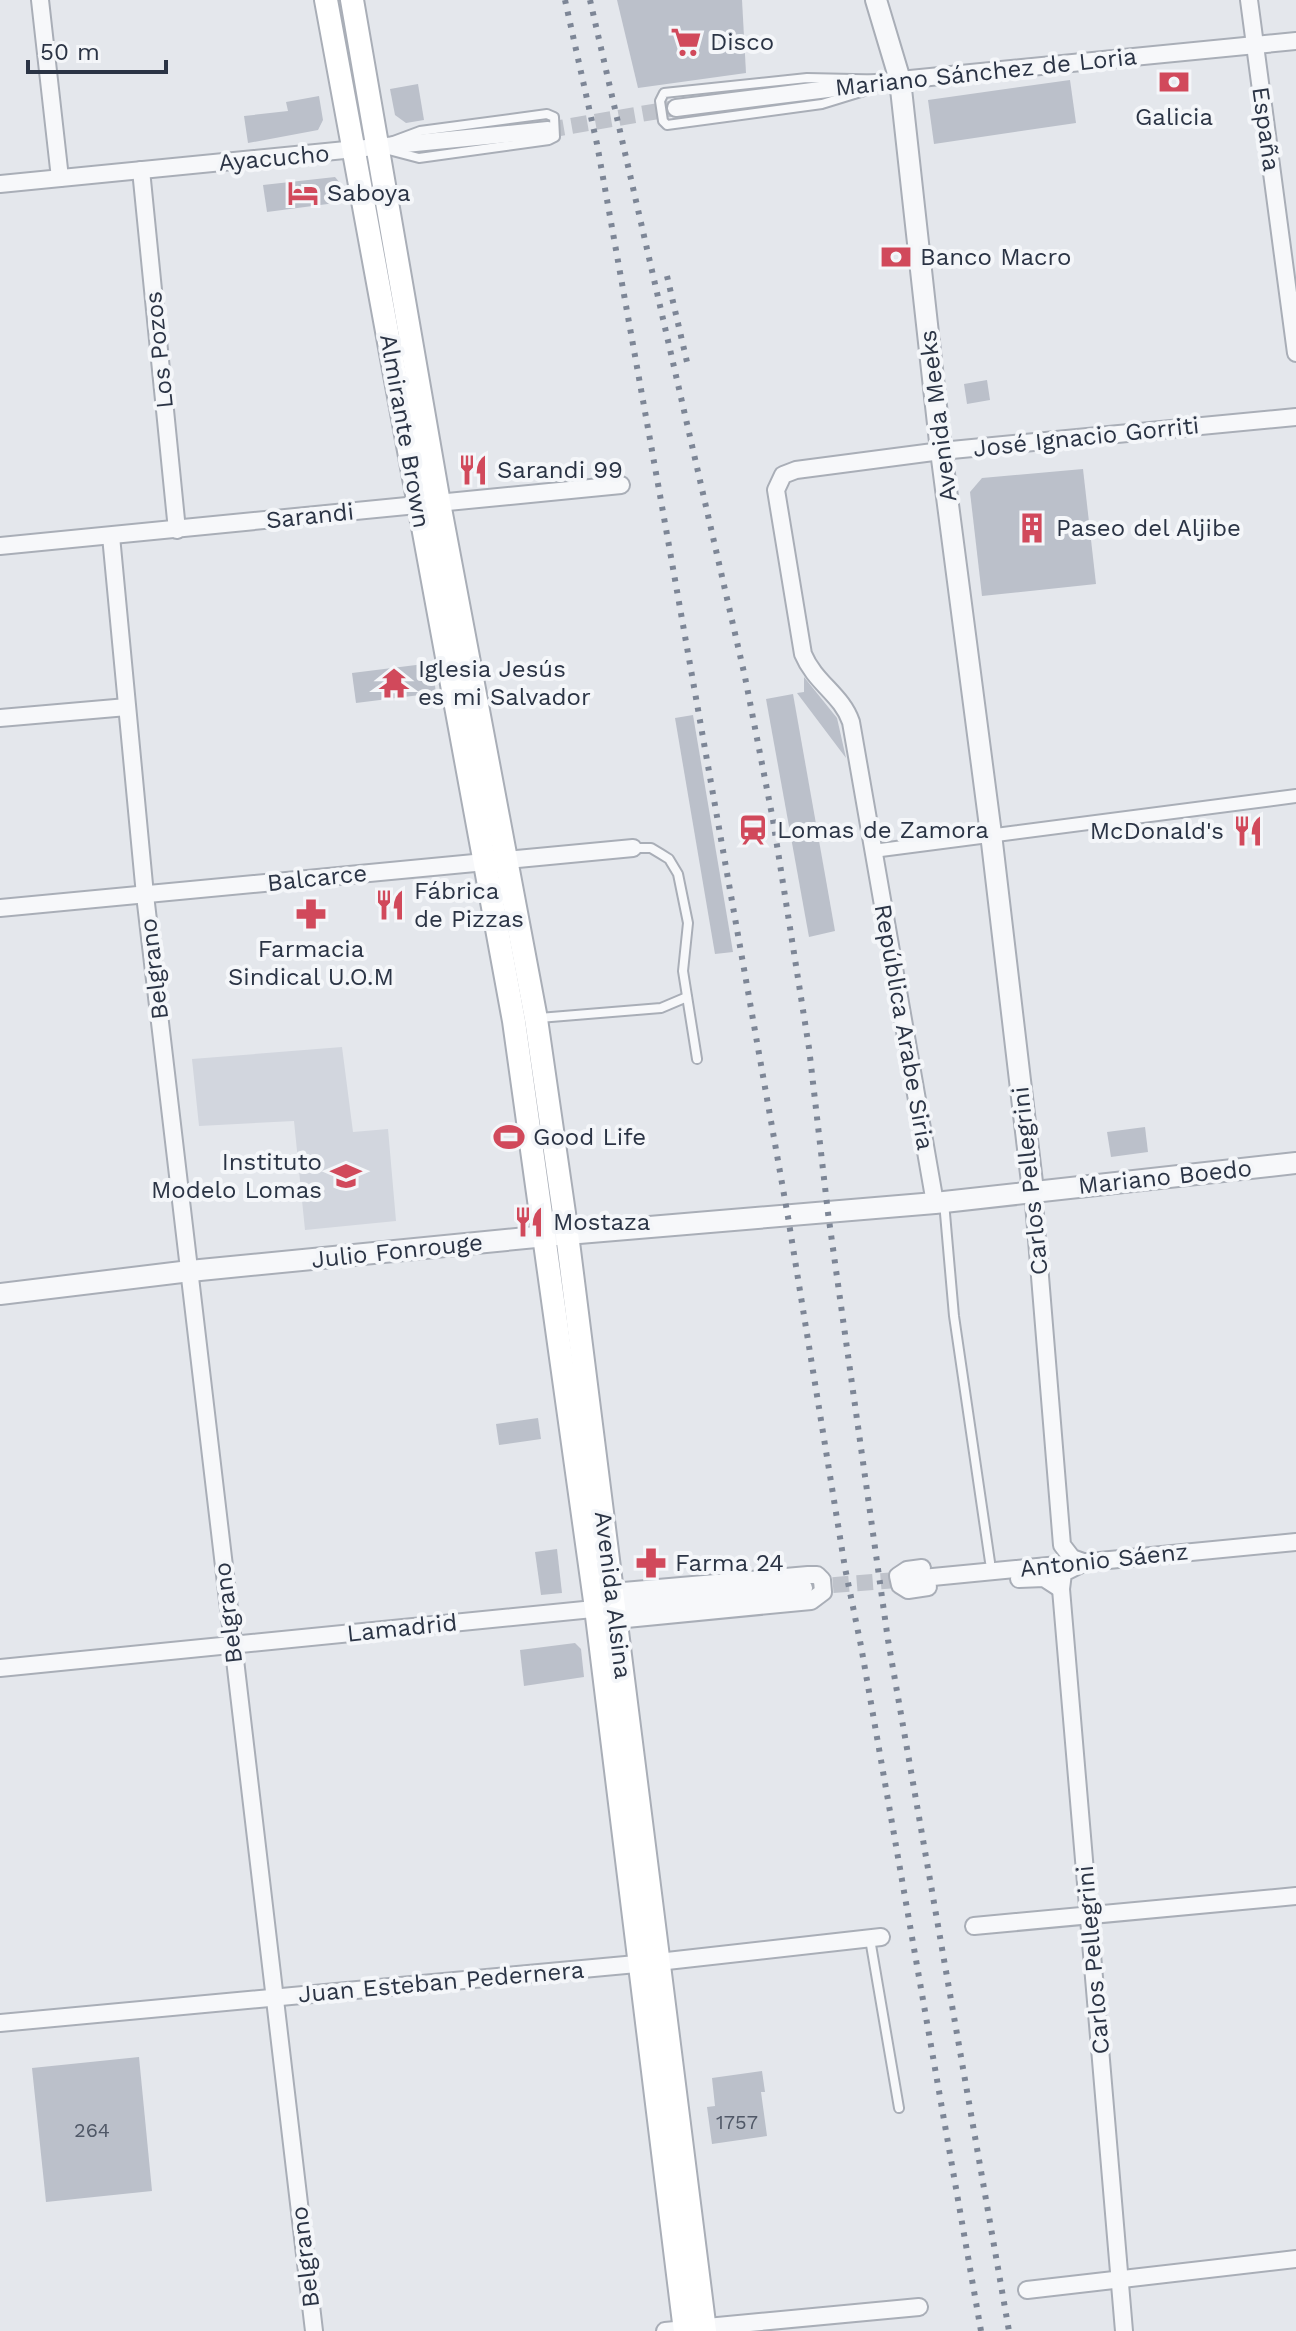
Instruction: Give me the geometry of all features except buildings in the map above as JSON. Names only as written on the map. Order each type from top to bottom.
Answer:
[{"type":"main road","name":"Almirante Brown","points":[[326,0],[366,149]]},
{"type":"main road","name":"Almirante Brown","points":[[352,0],[366,149],[497,861]]},
{"type":"main road","name":"Avenida Alsina","points":[[497,861],[525,1020],[609,1606],[689,2330]]},
{"type":"street","points":[[40,0],[60,178]]},
{"type":"street","name":"Avenida Meeks","points":[[876,0],[900,80],[941,451],[991,834]]},
{"type":"street","name":"España","points":[[1249,0],[1296,353]]},
{"type":"street","name":"Mariano Sánchez de Loria","points":[[676,108],[900,80],[1296,41]]},
{"type":"street","name":"Ayacucho","points":[[0,184],[548,130]]},
{"type":"street","name":"Los Pozos","points":[[141,170],[177,530]]},
{"type":"street","name":"José Ignacio Gorriti","points":[[783,475],[796,470],[941,451],[1296,417]]},
{"type":"street","name":"República Arabe Siria","points":[[783,475],[776,490],[803,654],[810,671],[847,711],[940,1202]]},
{"type":"street","name":"Sarandi","points":[[0,546],[621,485]]},
{"type":"street","points":[[111,536],[145,895]]},
{"type":"street","points":[[0,718],[127,707]]},
{"type":"street","points":[[873,851],[1296,796]]},
{"type":"street","name":"Carlos Pellegrini","points":[[991,834],[1033,1191],[1060,1530]]},
{"type":"street","name":"Balcarce","points":[[0,908],[633,848]]},
{"type":"street","name":"Belgrano","points":[[145,895],[314,2331]]},
{"type":"street","name":"Mariano Boedo","points":[[796,1216],[1296,1163]]},
{"type":"street","name":"Julio Fonrouge","points":[[0,1294],[190,1271],[556,1235],[796,1216]]},
{"type":"street","points":[[1060,1530],[1066,1553],[1085,1562]]},
{"type":"street","name":"Antonio Sáenz","points":[[1060,1530],[1052,1547],[1035,1559],[907,1570],[898,1576],[900,1585],[908,1590],[1032,1577],[1052,1581],[1061,1589]]},
{"type":"street","name":"Antonio Sáenz","points":[[912,1579],[1296,1542]]},
{"type":"street","points":[[1061,1589],[1063,1573],[1085,1562]]},
{"type":"street","name":"Lamadrid","points":[[808,1575],[817,1575],[822,1580],[823,1592],[811,1601],[609,1606],[808,1575]]},
{"type":"street","name":"Lamadrid","points":[[0,1668],[804,1588]]},
{"type":"street","name":"Carlos Pellegrini","points":[[1061,1589],[1124,2331]]},
{"type":"street","points":[[974,1926],[1296,1896]]},
{"type":"street","name":"Juan Esteban Pedernera","points":[[0,2023],[649,1962],[876,1937]]},
{"type":"street","points":[[1027,2290],[1296,2259]]},
{"type":"street","points":[[689,2330],[919,2307]]},
{"type":"lane","points":[[807,78],[900,80],[822,104],[667,125],[663,121],[660,101],[664,93],[807,78]]},
{"type":"lane","points":[[547,114],[554,117],[556,125],[555,137],[549,140],[419,158],[366,149],[420,131],[547,114]]},
{"type":"lane","points":[[633,848],[651,848],[669,859],[678,874],[688,923],[683,971],[697,1059]]},
{"type":"lane","points":[[525,1020],[661,1008],[687,997]]},
{"type":"lane","points":[[940,1202],[990,1562]]},
{"type":"lane","points":[[876,1937],[899,2108]]},
{"type":"shaded area","name":"Instituto Modelo Lomas","points":[[342,1047],[353,1132],[388,1129],[396,1221],[305,1230],[294,1121],[199,1126],[192,1059]]},
{"type":"tunnel","points":[[548,130],[676,108]]},
{"type":"tunnel","points":[[809,1587],[910,1579]]},
{"type":"railway","points":[[565,0],[597,144],[663,512],[788,1217],[845,1568],[981,2331]]},
{"type":"railway","points":[[590,0],[745,677],[773,820],[809,1048],[828,1213],[888,1640],[1009,2331]]},
{"type":"railway","points":[[667,276],[687,362]]},
{"type":"place","name":"Disco","points":[[686,42]]},
{"type":"place","name":"Galicia","points":[[1174,82]]},
{"type":"place","name":"Saboya","points":[[303,193]]},
{"type":"place","name":"Banco Macro","points":[[896,257]]},
{"type":"place","name":"Sarandi 99","points":[[473,470]]},
{"type":"place","name":"Paseo del Aljibe","points":[[1032,528]]},
{"type":"place","name":"Iglesia Jesús es mi Salvador","points":[[394,683]]},
{"type":"place","name":"Lomas de Zamora","points":[[753,830]]},
{"type":"place","name":"McDonald's","points":[[1248,831]]},
{"type":"place","name":"Fábrica de Pizzas","points":[[390,905]]},
{"type":"place","name":"Farmacia Sindical U.O.M","points":[[311,914]]},
{"type":"place","name":"Good Life","points":[[509,1137]]},
{"type":"place","name":"Instituto Modelo Lomas","points":[[346,1176]]},
{"type":"place","name":"Mostaza","points":[[529,1222]]},
{"type":"place","name":"Farma 24","points":[[651,1563]]}]
